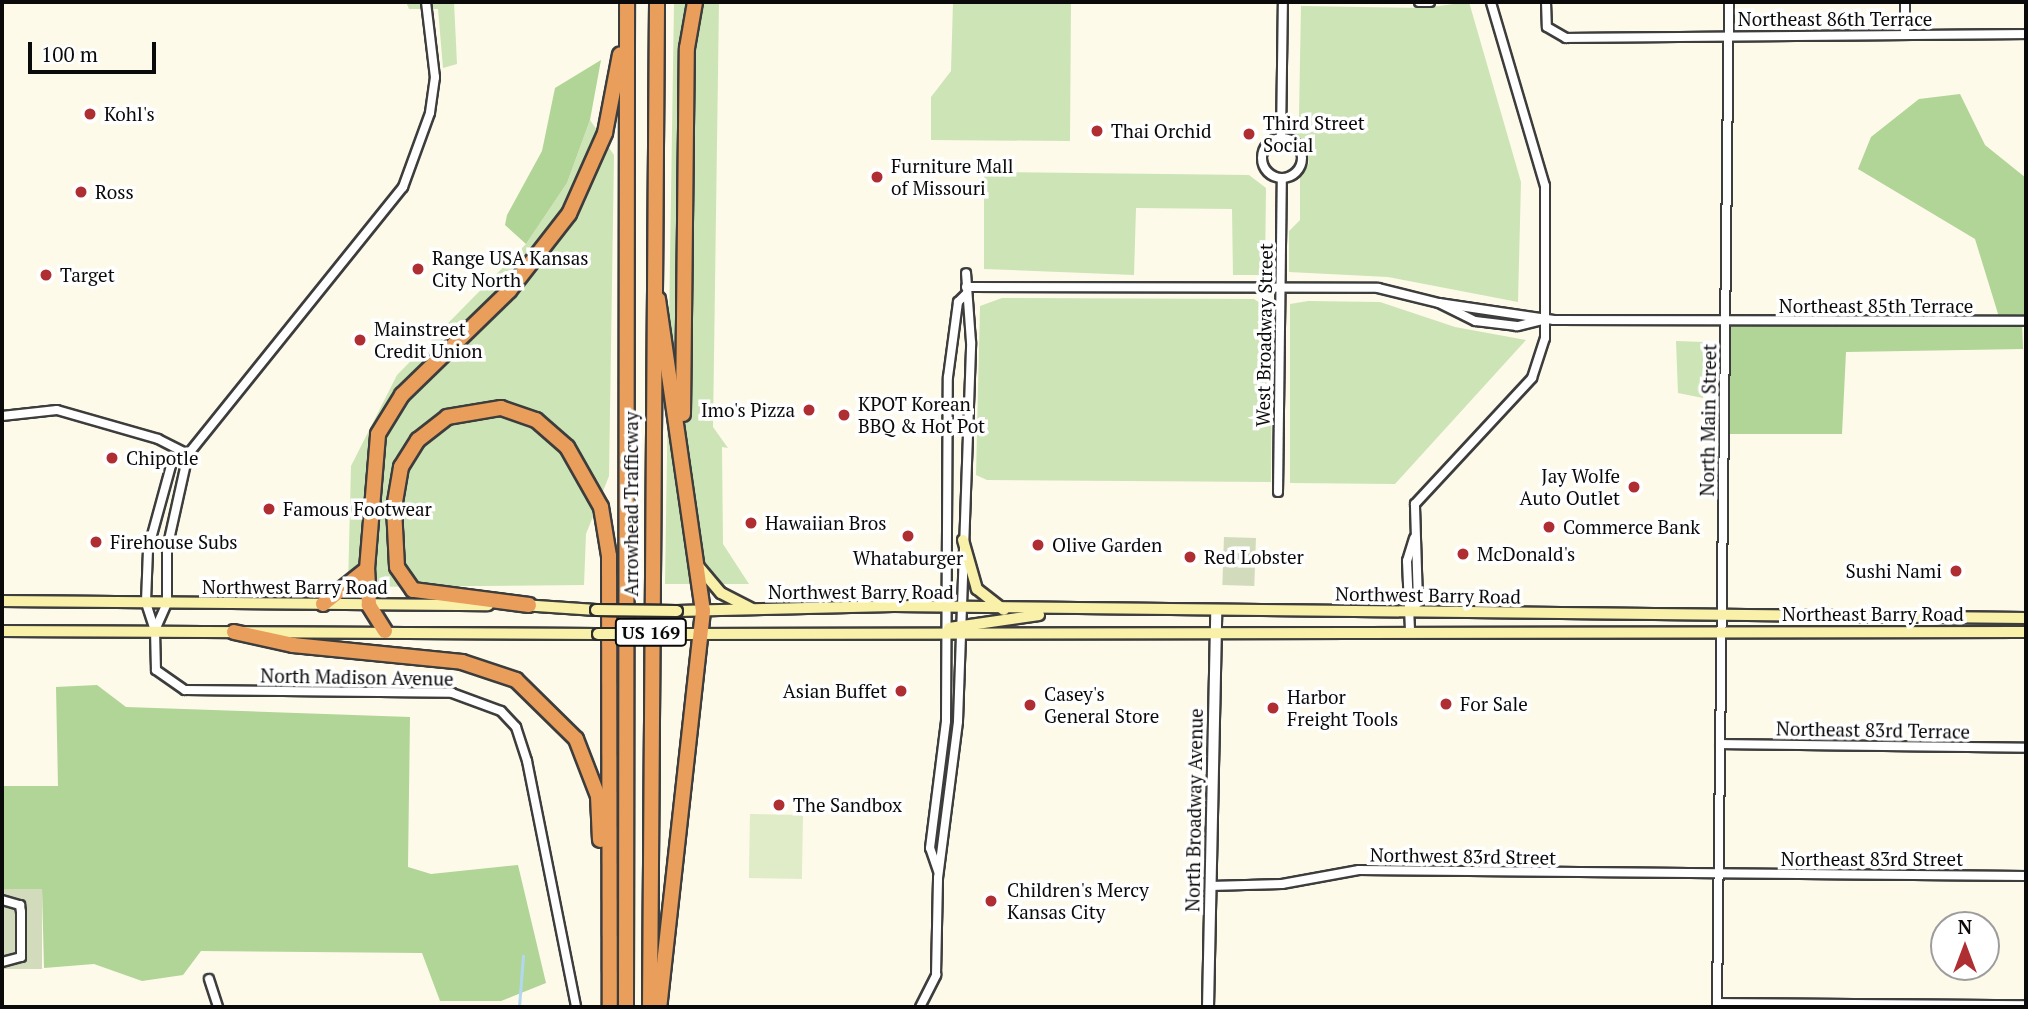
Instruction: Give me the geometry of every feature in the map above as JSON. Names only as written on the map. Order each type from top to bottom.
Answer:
[{"type":"highway","name":"Arrowhead Trafficway","points":[[626,1007],[627,2]]},
{"type":"highway","name":"Arrowhead Trafficway","points":[[650,1007],[651,256],[657,2]]},
{"type":"highway","points":[[682,443],[687,48],[695,2]]},
{"type":"highway","points":[[385,631],[369,605],[367,569],[379,434],[402,395],[509,291],[569,214],[605,133],[627,19]]},
{"type":"highway","points":[[651,256],[682,443],[703,611],[659,1007]]},
{"type":"highway","points":[[529,605],[413,590],[397,567],[394,508],[401,467],[418,440],[447,417],[500,408],[536,420],[567,447],[601,507],[609,556],[606,905]]},
{"type":"highway","points":[[323,604],[367,569]]},
{"type":"highway","points":[[234,632],[293,645],[462,662],[493,669],[530,690],[563,722],[590,766],[598,796],[610,1007]]},
{"type":"main road","points":[[963,540],[977,589],[1003,610]]},
{"type":"main road","points":[[699,567],[721,593],[757,611]]},
{"type":"main road","name":"Northwest Barry Road","points":[[2,601],[529,605],[596,610],[677,611],[1411,611],[1721,617]]},
{"type":"main road","points":[[946,629],[1051,610]]},
{"type":"main road","name":"Northeast Barry Road","points":[[1721,617],[2026,618]]},
{"type":"main road","name":"Northwest Barry Road","points":[[959,626],[1721,631]]},
{"type":"main road","name":"Northwest Barry Road","points":[[2,631],[702,634],[946,629]]},
{"type":"main road","name":"Northeast Barry Road","points":[[1721,631],[2026,632]]},
{"type":"street","name":"North Madison Avenue","points":[[426,2],[435,77],[430,113],[403,187],[188,454],[172,462],[155,511],[146,603],[155,630],[156,670],[185,690],[452,693],[501,711],[516,727],[527,761],[576,1007]]},
{"type":"street","points":[[1281,138],[1283,2]]},
{"type":"street","points":[[1419,2],[1430,2]]},
{"type":"street","points":[[1410,630],[1411,611],[1418,602],[1414,538],[1419,496],[1532,379],[1546,319],[1545,186],[1491,2]]},
{"type":"street","name":"Northeast 86th Terrace","points":[[1546,2],[1552,32],[1566,38],[2026,34]]},
{"type":"street","name":"North Main Street","points":[[1717,1005],[1729,2]]},
{"type":"street","points":[[1905,2],[1905,35]]},
{"type":"street","points":[[1281,138],[1296,143],[1302,158],[1297,172],[1282,178],[1270,174],[1262,158],[1266,146],[1281,138]]},
{"type":"street","name":"West Broadway Street","points":[[1278,492],[1282,178]]},
{"type":"street","points":[[919,1007],[936,975],[938,871],[956,750],[959,609],[972,329],[966,273]]},
{"type":"street","name":"Northeast 85th Terrace","points":[[966,291],[1378,288],[1439,303],[1546,319],[1725,322],[2026,321]]},
{"type":"street","points":[[938,871],[930,848],[945,746],[948,377],[958,302],[966,291]]},
{"type":"street","points":[[2,416],[57,410],[158,439],[188,454]]},
{"type":"street","name":"North Madison Avenue","points":[[155,630],[167,603],[167,549],[188,454]]},
{"type":"street","name":"North Broadway Avenue","points":[[1208,1007],[1216,613]]},
{"type":"street","name":"Northeast 83rd Terrace","points":[[1720,744],[2026,747]]},
{"type":"street","name":"Northwest 83rd Street","points":[[1210,886],[1282,884],[1359,870],[1718,874]]},
{"type":"street","name":"Northeast 83rd Street","points":[[1718,874],[2026,876]]},
{"type":"street","points":[[2,900],[20,905],[21,912],[21,957],[2,962]]},
{"type":"street","points":[[209,979],[218,1007]]},
{"type":"street","points":[[1717,1005],[2026,1005]]},
{"type":"green space","points":[[406,2],[454,2],[457,64],[443,68],[438,9],[409,9]]},
{"type":"green space","points":[[674,2],[719,2],[713,427],[728,448],[722,447],[723,544],[749,584],[665,584]]},
{"type":"green space","points":[[953,2],[1071,2],[1070,141],[931,140],[931,97],[951,71]]},
{"type":"green space","points":[[1469,2],[1521,182],[1518,302],[1388,277],[1289,272],[1289,231],[1300,220],[1300,178],[1309,163],[1304,144],[1288,132],[1299,116],[1301,6],[1424,8]]},
{"type":"green space","points":[[601,60],[590,120],[567,183],[526,244],[505,225],[507,215],[542,151],[555,88]]},
{"type":"green space","points":[[1960,94],[1985,145],[2026,178],[2026,317],[1999,317],[1975,239],[1858,169],[1871,137],[1919,99]]},
{"type":"green space","points":[[590,120],[614,155],[609,476],[586,534],[584,585],[348,587],[351,466],[397,375],[526,244],[567,183]]},
{"type":"green space","points":[[984,172],[1249,175],[1266,188],[1265,275],[1233,275],[1232,209],[1136,208],[1134,275],[984,269]]},
{"type":"green space","points":[[1002,298],[1254,299],[1272,311],[1271,482],[987,480],[976,475],[980,306]]},
{"type":"green space","points":[[1308,301],[1380,302],[1455,327],[1526,340],[1395,484],[1290,483],[1290,304]]},
{"type":"green space","points":[[2022,321],[2023,349],[1846,352],[1842,434],[1722,434],[1725,322]]},
{"type":"green space","points":[[1676,341],[1703,342],[1703,398],[1678,393]]},
{"type":"green space","points":[[1224,537],[1256,538],[1254,586],[1222,585]]},
{"type":"green space","points":[[97,685],[126,707],[410,717],[408,867],[431,874],[518,865],[546,983],[501,1001],[440,1001],[422,953],[201,951],[183,975],[142,981],[94,964],[44,968],[42,889],[2,889],[2,786],[58,786],[56,687]]},
{"type":"green space","points":[[750,814],[803,815],[802,879],[749,878]]},
{"type":"green space","points":[[2,889],[42,889],[42,969],[2,969]]},
{"type":"waterway","points":[[519,1007],[523,956]]},
{"type":"place","name":"Kohl's","points":[[90,114]]},
{"type":"place","name":"Thai Orchid","points":[[1097,131]]},
{"type":"place","name":"Third Street Social","points":[[1249,134]]},
{"type":"place","name":"Furniture Mall of Missouri","points":[[877,177]]},
{"type":"place","name":"Ross","points":[[81,192]]},
{"type":"place","name":"Range USA Kansas City North","points":[[418,269]]},
{"type":"place","name":"Target","points":[[46,275]]},
{"type":"place","name":"Mainstreet Credit Union","points":[[360,340]]},
{"type":"place","name":"Imo's Pizza","points":[[809,410]]},
{"type":"place","name":"KPOT Korean BBQ & Hot Pot","points":[[844,415]]},
{"type":"place","name":"Chipotle","points":[[112,458]]},
{"type":"place","name":"Jay Wolfe Auto Outlet","points":[[1634,487]]},
{"type":"place","name":"Famous Footwear","points":[[269,509]]},
{"type":"place","name":"Hawaiian Bros","points":[[751,523]]},
{"type":"place","name":"Commerce Bank","points":[[1549,527]]},
{"type":"place","name":"Whataburger","points":[[908,536]]},
{"type":"place","name":"Firehouse Subs","points":[[96,542]]},
{"type":"place","name":"Olive Garden","points":[[1038,545]]},
{"type":"place","name":"McDonald's","points":[[1463,554]]},
{"type":"place","name":"Red Lobster","points":[[1190,557]]},
{"type":"place","name":"Sushi Nami","points":[[1956,571]]},
{"type":"place","name":"Asian Buffet","points":[[901,691]]},
{"type":"place","name":"For Sale","points":[[1446,704]]},
{"type":"place","name":"Casey's General Store","points":[[1030,705]]},
{"type":"place","name":"Harbor Freight Tools","points":[[1273,708]]},
{"type":"place","name":"The Sandbox","points":[[779,805]]},
{"type":"place","name":"Children's Mercy Kansas City","points":[[991,901]]}]
